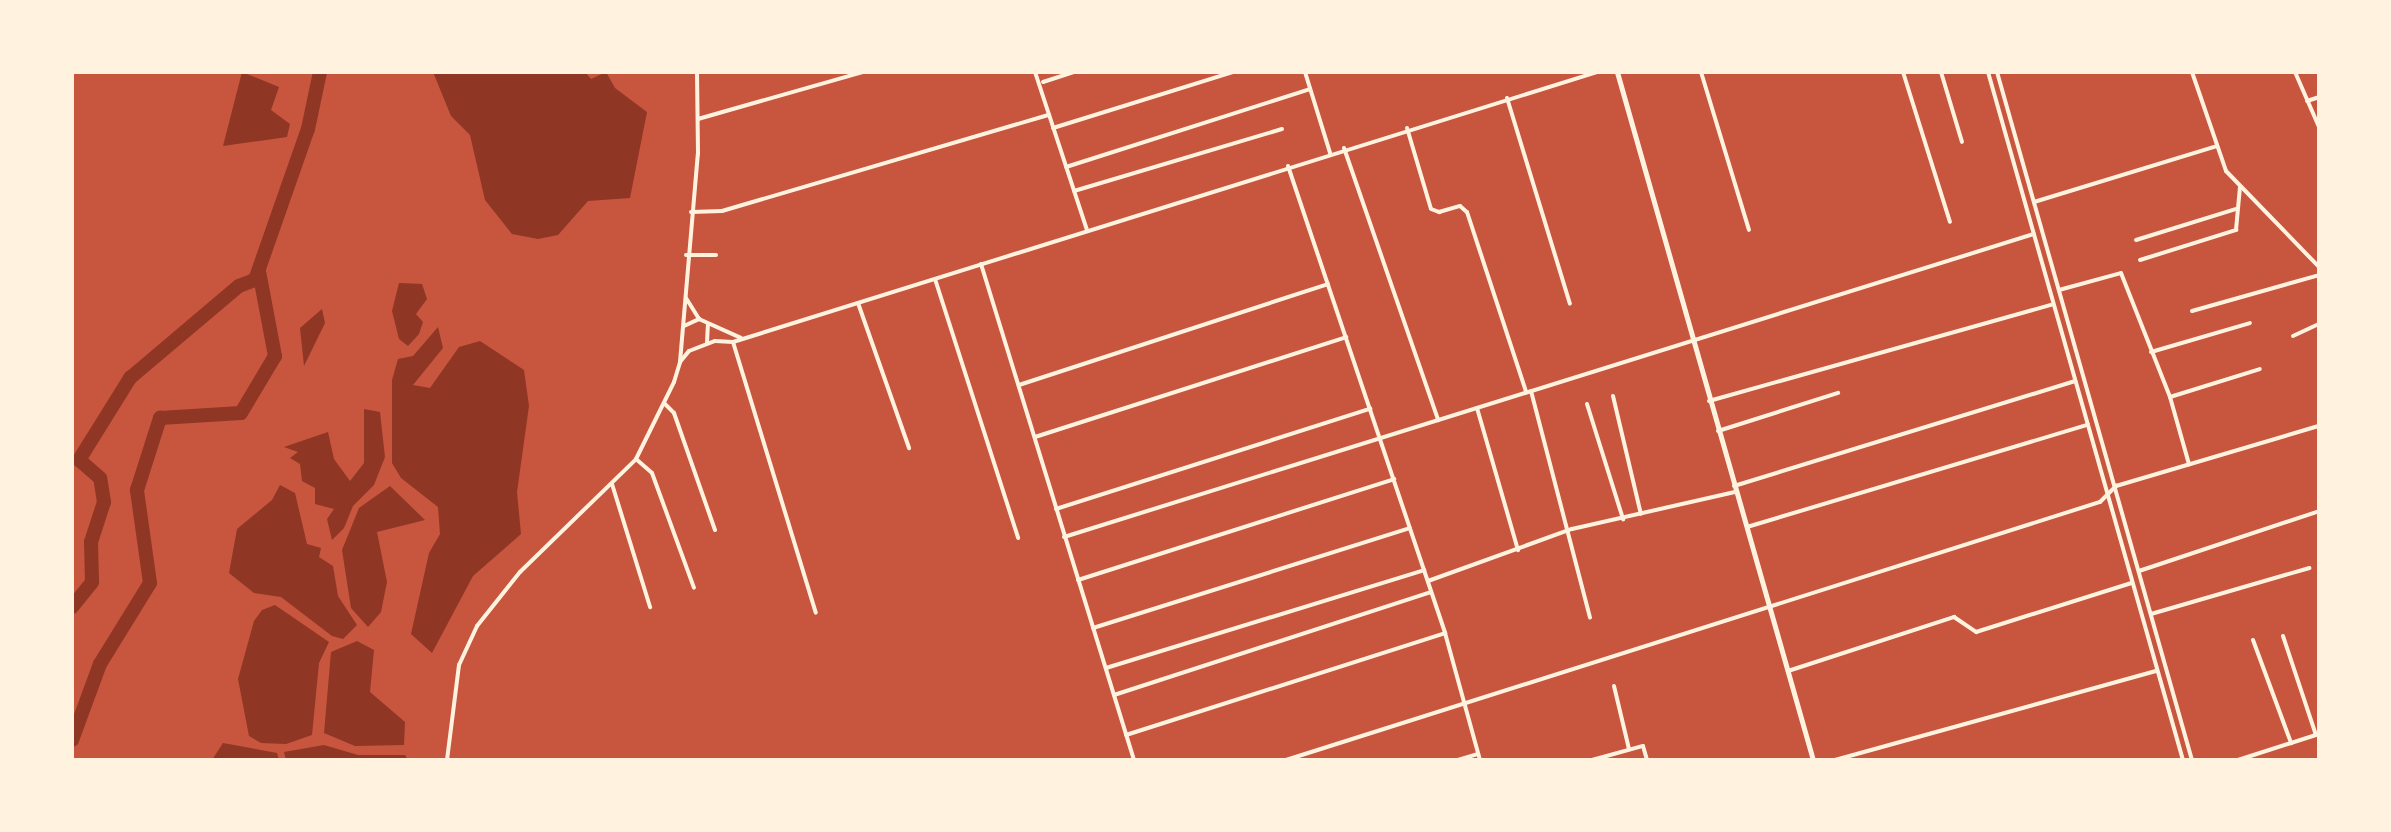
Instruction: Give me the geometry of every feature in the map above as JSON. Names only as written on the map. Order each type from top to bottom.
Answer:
[{"type":"main road","points":[[1617,72],[1813,760]]},
{"type":"street","points":[[447,760],[459,665],[477,626],[520,572],[636,459],[665,404],[680,362],[683,331],[698,119],[697,72]]},
{"type":"street","points":[[698,119],[863,72]]},
{"type":"street","points":[[1035,72],[1087,230]]},
{"type":"street","points":[[1043,82],[1074,72]]},
{"type":"street","points":[[1053,128],[1233,72]]},
{"type":"street","points":[[1305,72],[1330,153]]},
{"type":"street","points":[[680,362],[705,344],[733,342],[1407,128],[1597,72]]},
{"type":"street","points":[[1701,72],[1749,230]]},
{"type":"street","points":[[1903,72],[1950,222]]},
{"type":"street","points":[[1941,72],[1962,142]]},
{"type":"street","points":[[1988,72],[2183,760]]},
{"type":"street","points":[[1997,72],[2192,760]]},
{"type":"street","points":[[2192,72],[2226,171],[2319,267]]},
{"type":"street","points":[[2295,72],[2319,127]]},
{"type":"street","points":[[1066,167],[1310,89]]},
{"type":"street","points":[[2307,101],[2319,97]]},
{"type":"street","points":[[1507,98],[1570,304]]},
{"type":"street","points":[[691,212],[722,211],[1049,115]]},
{"type":"street","points":[[1407,128],[1431,209],[1439,212],[1460,206],[1467,212],[1528,391],[1590,617]]},
{"type":"street","points":[[1074,191],[1282,129]]},
{"type":"street","points":[[2034,202],[2217,146]]},
{"type":"street","points":[[1344,148],[1438,420]]},
{"type":"street","points":[[1288,166],[1432,592],[1480,760]]},
{"type":"street","points":[[2140,260],[2230,233],[2238,225],[2236,209],[2240,187]]},
{"type":"street","points":[[2136,240],[2236,209]]},
{"type":"street","points":[[1064,537],[2034,234]]},
{"type":"street","points":[[686,255],[716,255]]},
{"type":"street","points":[[981,264],[1134,760]]},
{"type":"street","points":[[2059,290],[2121,273],[2170,397],[2189,464]]},
{"type":"street","points":[[2192,311],[2319,275]]},
{"type":"street","points":[[935,279],[1018,538]]},
{"type":"street","points":[[1019,385],[1328,284]]},
{"type":"street","points":[[686,296],[699,319]]},
{"type":"street","points":[[858,303],[909,448]]},
{"type":"street","points":[[1709,401],[2053,304]]},
{"type":"street","points":[[697,347],[685,340],[683,331],[690,320],[699,319],[743,338]]},
{"type":"street","points":[[705,344],[711,332],[707,323]]},
{"type":"street","points":[[2151,352],[2250,323]]},
{"type":"street","points":[[2293,336],[2319,324]]},
{"type":"street","points":[[1035,437],[1346,337]]},
{"type":"street","points":[[733,342],[816,613]]},
{"type":"street","points":[[2170,397],[2260,369]]},
{"type":"street","points":[[1428,581],[1567,531],[1734,489],[2075,381]]},
{"type":"street","points":[[1718,431],[1838,393]]},
{"type":"street","points":[[1613,396],[1641,514]]},
{"type":"street","points":[[665,404],[679,425],[715,530]]},
{"type":"street","points":[[1587,404],[1623,519]]},
{"type":"street","points":[[1477,408],[1518,550]]},
{"type":"street","points":[[1056,509],[1370,409]]},
{"type":"street","points":[[1745,527],[2088,425]]},
{"type":"street","points":[[1286,760],[2108,498],[2116,486],[2319,426]]},
{"type":"street","points":[[636,459],[652,473],[694,588]]},
{"type":"street","points":[[1078,580],[1394,479]]},
{"type":"street","points":[[612,484],[650,607]]},
{"type":"street","points":[[2139,571],[2319,511]]},
{"type":"street","points":[[1093,628],[1410,528]]},
{"type":"street","points":[[2151,614],[2309,568]]},
{"type":"street","points":[[1105,668],[1424,570]]},
{"type":"street","points":[[1786,672],[1954,617],[1976,632],[2131,583]]},
{"type":"street","points":[[1114,695],[1432,592]]},
{"type":"street","points":[[1126,735],[1445,633]]},
{"type":"street","points":[[2238,760],[2318,735],[2283,636]]},
{"type":"street","points":[[2253,640],[2291,743]]},
{"type":"street","points":[[1835,760],[2156,671]]},
{"type":"street","points":[[1614,686],[1629,749]]},
{"type":"street","points":[[1592,760],[1643,746],[1647,760]]},
{"type":"street","points":[[1458,760],[1478,754]]},
{"type":"shaded area","points":[[242,72],[279,87],[271,110],[290,124],[287,137],[223,146]]},
{"type":"shaded area","points":[[433,72],[585,72],[591,79],[606,72],[615,88],[647,112],[630,198],[588,201],[558,235],[538,239],[512,234],[485,200],[470,135],[451,116]]},
{"type":"shaded area","points":[[399,283],[422,284],[427,299],[416,314],[423,322],[419,334],[408,346],[399,339],[392,311]]},
{"type":"shaded area","points":[[322,309],[325,323],[304,366],[300,328]]},
{"type":"shaded area","points":[[438,327],[443,348],[413,385],[430,388],[459,347],[480,341],[524,370],[529,406],[517,492],[521,534],[473,576],[432,653],[411,634],[429,553],[440,534],[438,507],[401,478],[392,463],[392,380],[398,359],[413,356]]},
{"type":"shaded area","points":[[364,409],[380,412],[385,457],[374,485],[353,506],[344,528],[332,540],[327,519],[334,509],[315,504],[315,488],[302,481],[300,464],[290,458],[298,452],[284,447],[328,432],[334,459],[350,481],[364,463]]},
{"type":"shaded area","points":[[280,485],[295,493],[307,544],[321,548],[319,557],[333,566],[338,596],[357,625],[343,639],[332,636],[281,597],[254,593],[229,573],[237,529],[272,500]]},
{"type":"shaded area","points":[[390,486],[425,520],[377,532],[387,582],[381,612],[368,627],[351,608],[342,550],[359,508]]},
{"type":"shaded area","points":[[275,605],[329,642],[319,663],[312,735],[286,744],[261,743],[249,736],[238,679],[254,621],[262,610]]},
{"type":"shaded area","points":[[357,641],[374,650],[370,692],[405,722],[404,745],[355,746],[324,733],[331,652]]},
{"type":"shaded area","points":[[223,743],[277,753],[279,760],[212,760]]},
{"type":"shaded area","points":[[324,745],[358,755],[405,755],[408,760],[286,760],[284,752]]},
{"type":"waterway","points":[[72,607],[92,582],[91,542],[104,502],[100,478],[79,460],[130,378],[239,286],[255,280],[308,129],[320,72]]},
{"type":"waterway","points":[[72,740],[100,664],[150,583],[137,490],[160,418],[241,413],[275,356],[259,271]]}]
